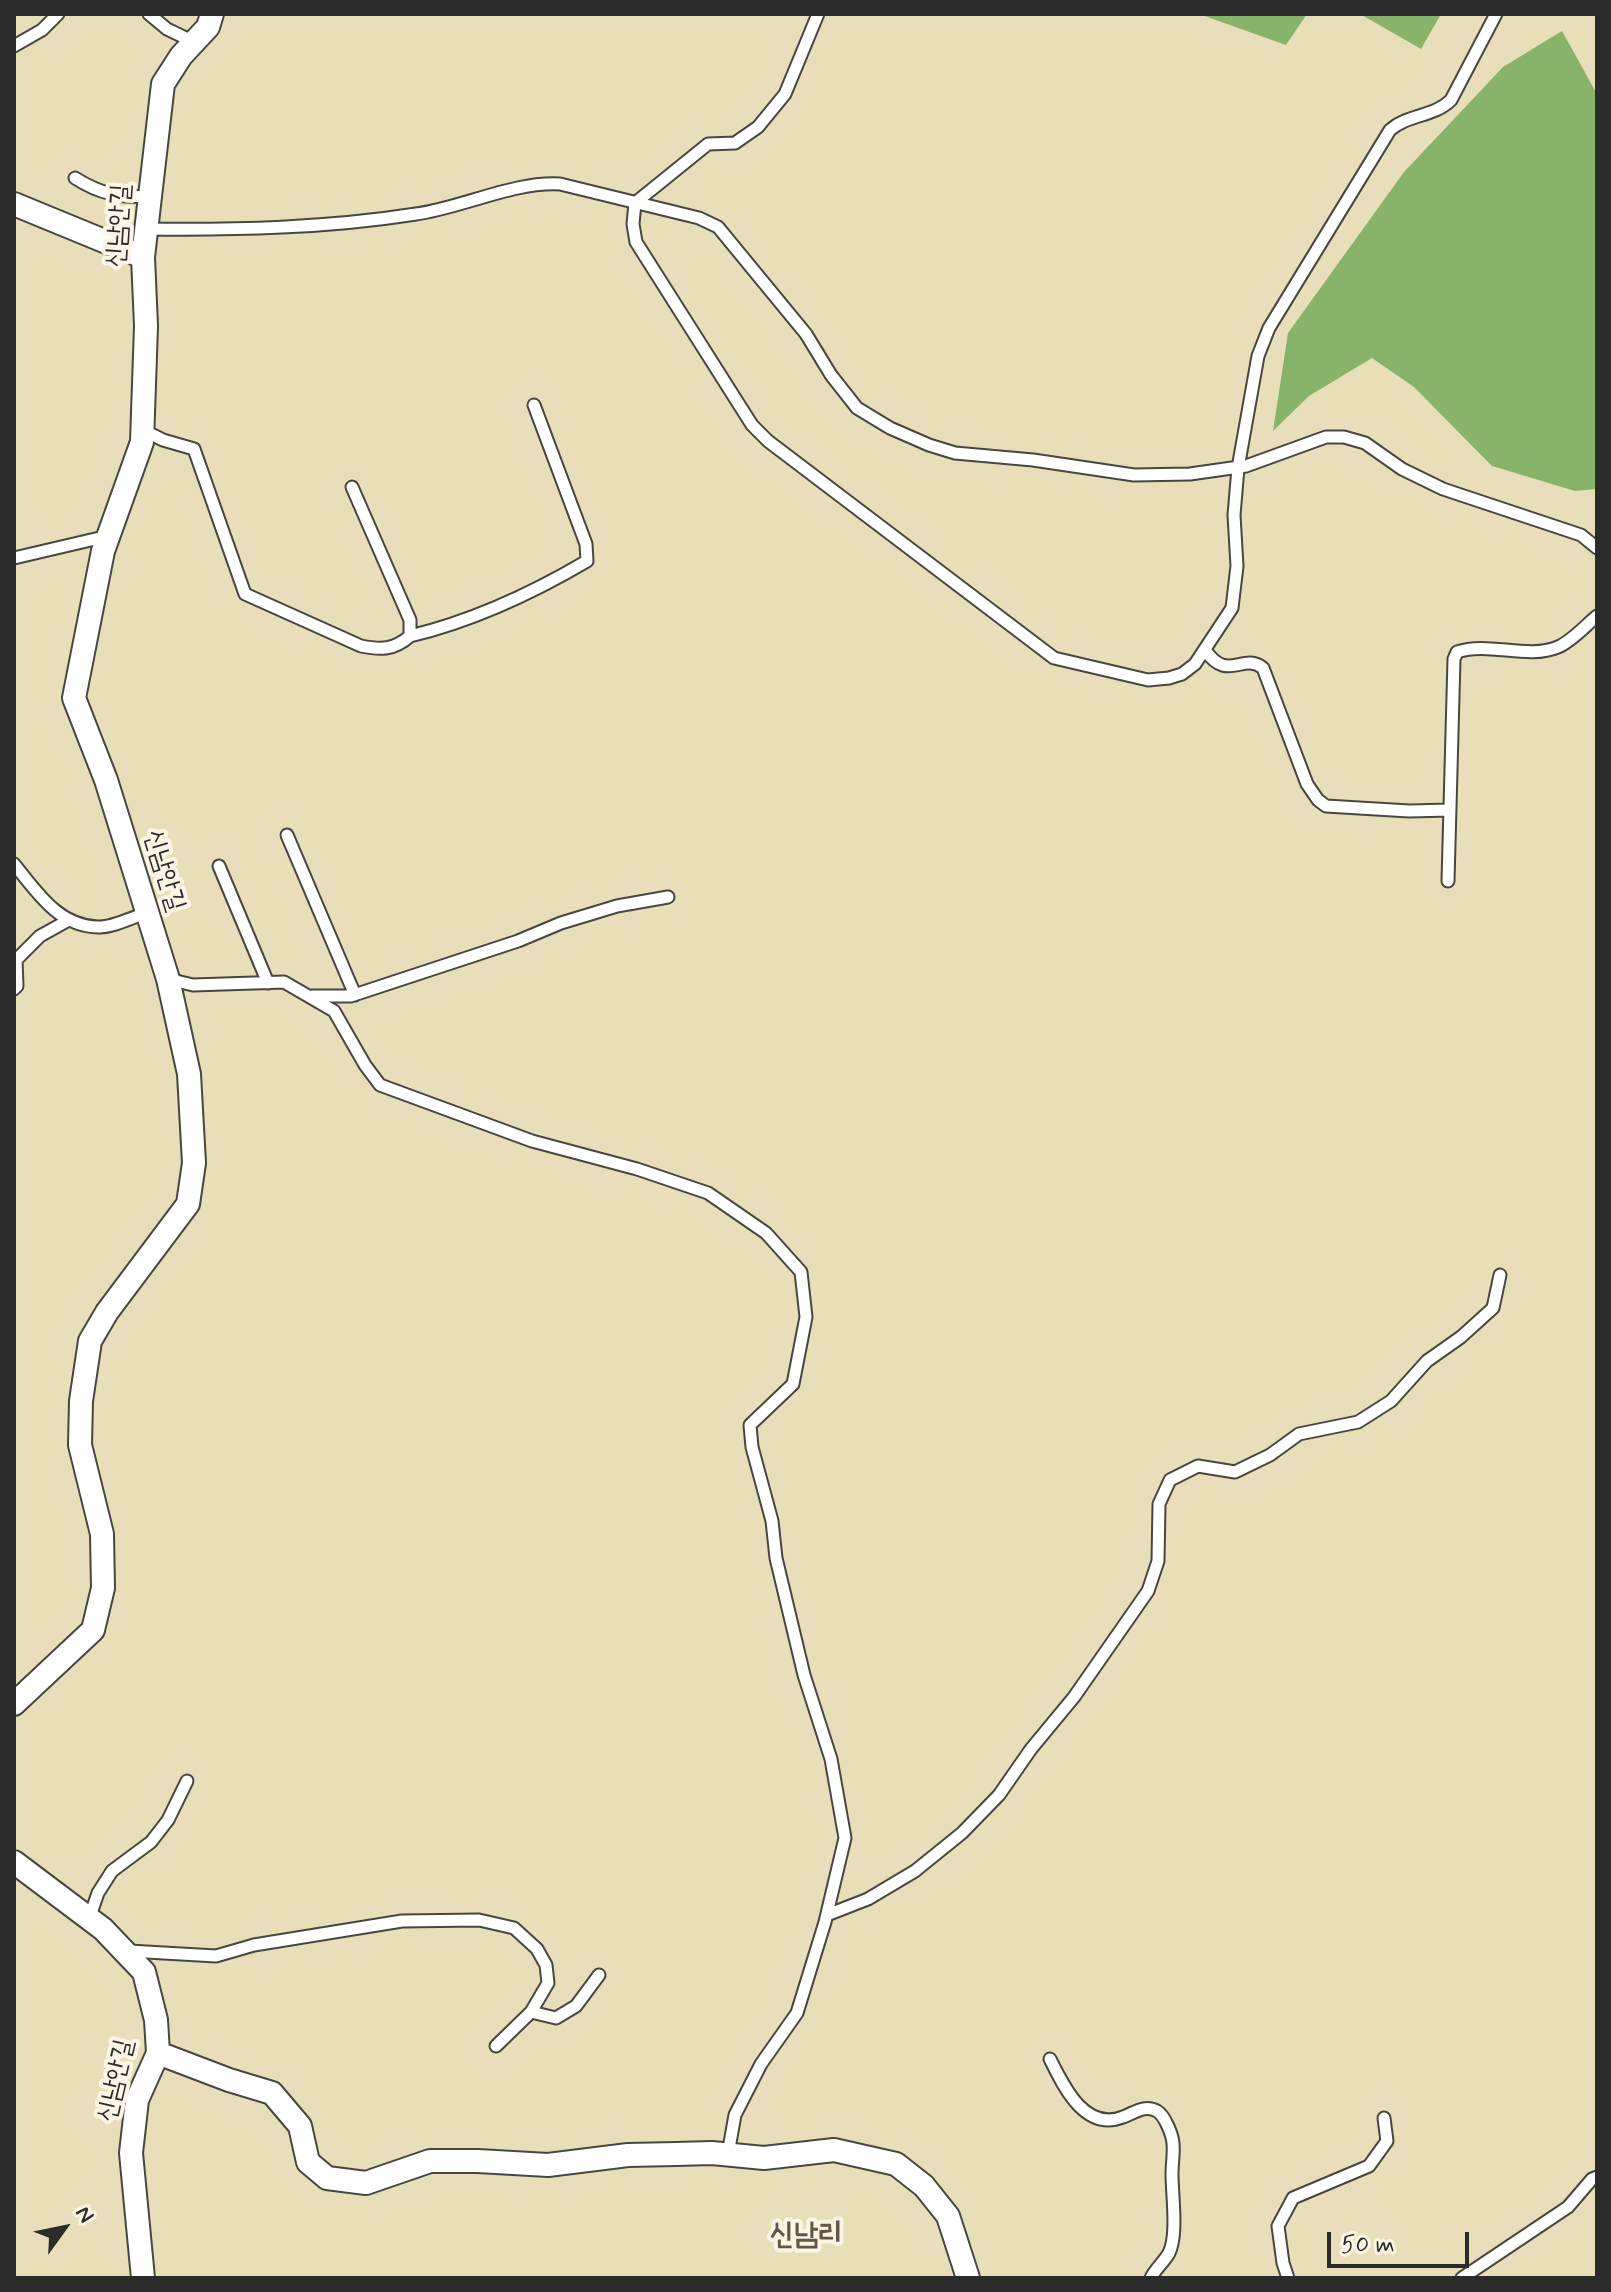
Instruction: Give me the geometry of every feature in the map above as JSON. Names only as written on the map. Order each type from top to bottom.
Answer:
[{"type":"street","name":"신남안길","points":[[14,1704],[93,1630],[103,1588],[102,1534],[80,1445],[81,1401],[90,1341],[107,1312],[188,1204],[194,1163],[189,1074],[168,979],[106,780],[74,698],[109,536],[142,442],[146,326],[143,257],[163,84],[181,56],[208,27],[212,14]]},
{"type":"street","points":[[14,204],[143,257]]},
{"type":"street","name":"신남안길","points":[[14,1862],[89,1919],[144,1972],[156,2020],[158,2053],[137,2100],[131,2153],[143,2278]]},
{"type":"street","points":[[158,2053],[272,2093],[300,2126],[308,2162],[327,2178],[366,2183],[430,2161],[548,2165],[628,2155],[728,2154],[764,2158],[834,2150],[896,2164],[924,2186],[948,2216],[968,2278]]},
{"type":"lane","points":[[14,46],[42,30],[58,14]]},
{"type":"lane","points":[[149,14],[167,29],[194,42]]},
{"type":"lane","points":[[818,14],[785,94],[758,127],[735,143],[708,144],[635,203],[633,234],[642,254],[752,425],[768,441],[1054,658],[1148,680],[1189,670],[1232,608],[1237,566],[1234,515],[1238,468],[1258,356],[1269,328],[1390,130],[1404,120],[1444,106],[1451,100],[1496,14]]},
{"type":"lane","points":[[75,178],[95,191],[120,198],[151,196]]},
{"type":"lane","points":[[147,229],[238,230],[351,224],[422,214],[478,198],[552,184],[699,218],[718,227],[806,334],[831,375],[857,408],[916,441],[955,453],[1033,460],[1134,475],[1190,474],[1238,468],[1326,437],[1344,437],[1365,443],[1402,469],[1443,489],[1581,535],[1597,548]]},
{"type":"lane","points":[[143,430],[194,449],[245,594],[361,646],[379,650],[399,646],[410,636],[506,604],[587,561],[586,544],[534,405]]},
{"type":"lane","points":[[352,487],[410,620],[410,636]]},
{"type":"lane","points":[[14,558],[109,536]]},
{"type":"lane","points":[[1448,881],[1454,659],[1457,652],[1478,648],[1553,649],[1568,641],[1597,616]]},
{"type":"lane","points":[[1205,650],[1214,663],[1222,666],[1252,663],[1263,668],[1307,784],[1326,806],[1450,810]]},
{"type":"lane","points":[[287,835],[355,995]]},
{"type":"lane","points":[[14,864],[67,921],[100,928],[147,913]]},
{"type":"lane","points":[[219,866],[268,983]]},
{"type":"lane","points":[[311,996],[355,995],[589,914],[668,897]]},
{"type":"lane","points":[[14,989],[17,986],[16,960],[40,936],[67,921]]},
{"type":"lane","points":[[168,979],[193,985],[284,982],[334,1011],[380,1085],[532,1141],[637,1169],[708,1193],[766,1233],[801,1272],[806,1317],[793,1384],[750,1425],[752,1447],[772,1521],[776,1558],[804,1675],[831,1759],[845,1838],[827,1915],[797,2013],[761,2064],[735,2115],[728,2154]]},
{"type":"lane","points":[[827,1915],[868,1899],[915,1871],[962,1833],[999,1795],[1031,1749],[1074,1697],[1148,1591],[1158,1561],[1159,1504],[1170,1480],[1198,1466],[1235,1472],[1270,1455],[1299,1434],[1358,1422],[1391,1401],[1427,1361],[1461,1337],[1493,1308],[1500,1275]]},
{"type":"lane","points":[[89,1919],[98,1893],[112,1871],[151,1842],[168,1820],[187,1781]]},
{"type":"lane","points":[[124,1951],[216,1956],[254,1945],[402,1921],[479,1920],[514,1928],[537,1949],[546,1965],[548,1983],[531,2012],[496,2046]]},
{"type":"lane","points":[[531,2012],[556,2018],[576,2006],[599,1975]]},
{"type":"lane","points":[[1050,2059],[1063,2085],[1087,2115],[1104,2121],[1122,2118],[1136,2110],[1150,2109],[1161,2113],[1167,2124],[1173,2141],[1173,2236],[1169,2253],[1151,2278]]},
{"type":"lane","points":[[1288,2278],[1278,2226],[1293,2198],[1369,2166],[1387,2141],[1384,2118]]},
{"type":"lane","points":[[1462,2278],[1568,2207],[1597,2177]]},
{"type":"green space","points":[[1199,14],[1307,14],[1286,45]]},
{"type":"green space","points":[[1360,14],[1441,14],[1421,49]]},
{"type":"green space","points":[[1562,31],[1597,94],[1597,489],[1575,491],[1492,466],[1414,387],[1372,358],[1309,396],[1273,431],[1288,333],[1404,172],[1503,67]]},
{"type":"district","name":"신남리","points":[[806,2237]]}]
